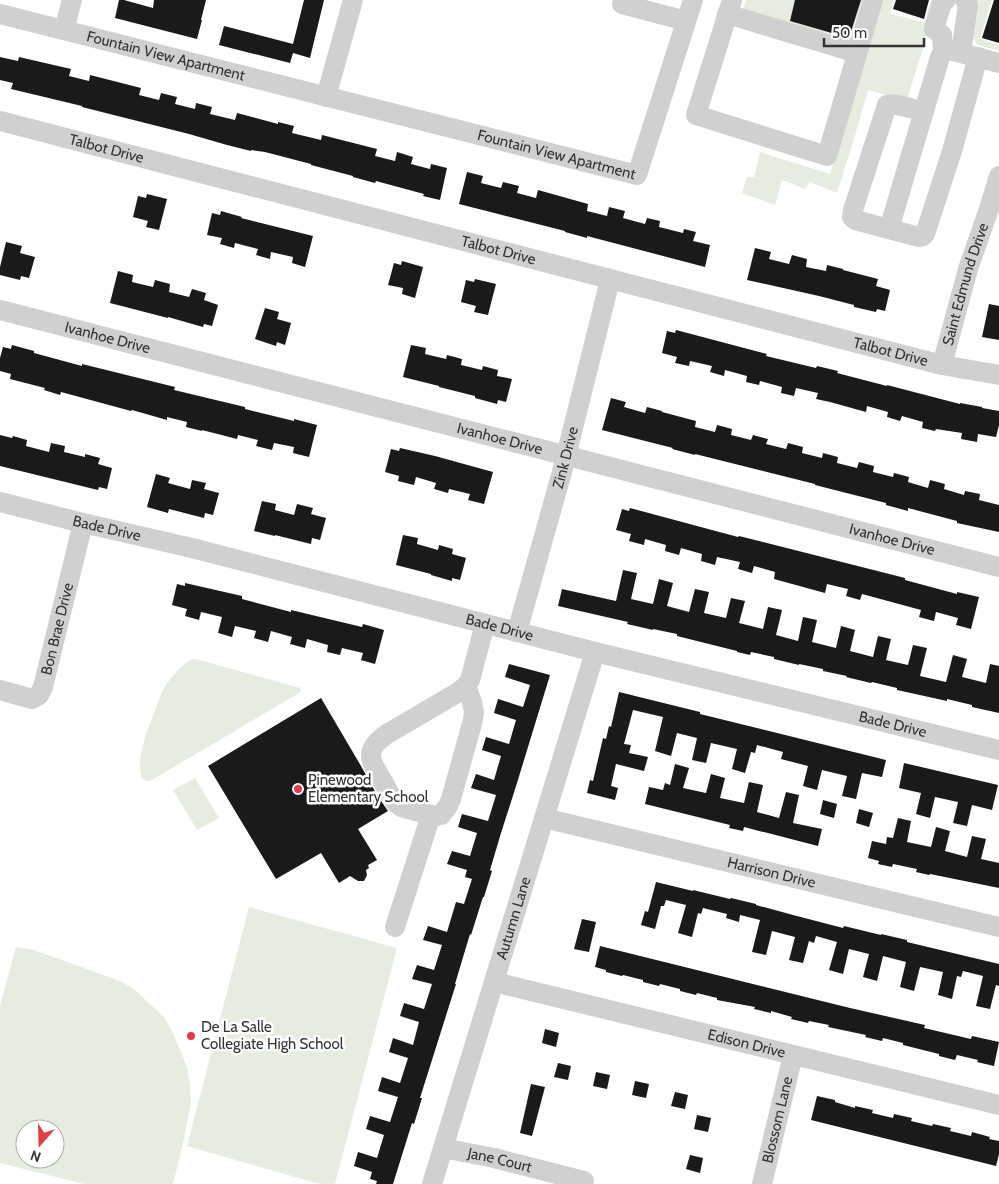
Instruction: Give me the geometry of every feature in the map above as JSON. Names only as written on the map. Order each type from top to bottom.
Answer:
[{"type":"street","points":[[64,30],[72,0]]},
{"type":"street","points":[[326,97],[353,0]]},
{"type":"street","points":[[623,0],[622,4],[686,21]]},
{"type":"street","name":"Fountain View Apartment","points":[[0,14],[637,175],[694,0]]},
{"type":"street","points":[[857,53],[730,7],[696,115],[827,156],[873,0]]},
{"type":"street","points":[[946,0],[942,3],[934,29],[961,54]]},
{"type":"street","points":[[924,112],[896,105],[887,105],[853,210],[852,216],[855,220],[919,237],[925,234],[952,151],[961,54],[968,5],[965,0]]},
{"type":"street","points":[[889,229],[940,57],[961,54],[999,63]]},
{"type":"street","name":"Talbot Drive","points":[[0,122],[942,365],[999,375]]},
{"type":"street","name":"Saint Edmund Drive","points":[[942,365],[968,269],[994,210],[999,176]]},
{"type":"street","name":"Zink Drive","points":[[517,632],[566,456],[610,280]]},
{"type":"street","name":"Ivanhoe Drive","points":[[0,310],[999,567]]},
{"type":"street","name":"Bade Drive","points":[[0,502],[192,548],[595,652],[999,750]]},
{"type":"street","name":"Bon Brae Drive","points":[[0,690],[32,698],[39,695],[43,687],[83,523]]},
{"type":"street","points":[[466,686],[474,712],[472,729],[448,806],[441,815],[436,816],[401,807],[396,804],[374,767],[371,756],[372,750],[378,740],[466,686],[472,676],[485,624]]},
{"type":"street","name":"Autumn Lane","points":[[432,1184],[595,652]]},
{"type":"street","points":[[395,927],[431,815]]},
{"type":"street","name":"Harrison Drive","points":[[544,818],[999,928]]},
{"type":"street","name":"Edison Drive","points":[[494,982],[999,1105]]},
{"type":"street","name":"Blossom Lane","points":[[762,1184],[793,1055]]},
{"type":"street","name":"Jane Court","points":[[443,1148],[494,1158],[584,1181]]},
{"type":"shaded area","points":[[746,0],[869,0],[856,46],[742,13]]},
{"type":"shaded area","points":[[880,0],[894,0],[890,13],[924,23],[931,0],[937,0],[908,96],[903,100],[868,90],[837,193],[810,182],[805,189],[782,180],[775,205],[742,193],[747,177],[754,177],[760,152],[830,174]]},
{"type":"shaded area","points":[[976,0],[992,0],[980,39],[999,45],[999,51],[978,45],[973,38]]},
{"type":"shaded area","points":[[191,659],[300,688],[301,690],[299,693],[150,781],[147,781],[142,778],[140,761],[147,732],[164,688],[176,672]]},
{"type":"shaded area","points":[[195,778],[219,818],[197,830],[173,790]]},
{"type":"shaded area","points":[[249,907],[397,948],[335,1184],[320,1184],[187,1146]]},
{"type":"shaded area","points":[[16,947],[34,950],[120,981],[135,990],[164,1017],[187,1067],[191,1103],[173,1184],[84,1184],[24,1169],[65,1169],[65,1119],[15,1119],[15,1167],[0,1163],[0,1006]]},
{"type":"building","points":[[119,0],[153,8],[154,0],[206,0],[197,39],[115,18]]},
{"type":"building","points":[[304,0],[324,0],[310,58],[293,53],[290,63],[219,45],[224,26],[293,44]]},
{"type":"building","points":[[795,0],[861,0],[849,38],[790,21]]},
{"type":"building","points":[[896,0],[929,0],[924,19],[893,9]]},
{"type":"building","points":[[994,0],[999,0],[999,43],[982,38]]},
{"type":"building","points":[[0,57],[18,61],[19,57],[71,69],[69,76],[89,81],[90,75],[141,88],[139,95],[159,100],[161,93],[177,97],[175,104],[195,109],[196,103],[212,107],[210,114],[235,120],[237,113],[278,124],[278,122],[294,126],[292,133],[321,140],[322,135],[377,149],[375,156],[395,161],[397,152],[413,157],[411,164],[430,169],[431,164],[447,168],[440,200],[423,196],[424,194],[376,181],[375,183],[265,152],[251,151],[11,89],[13,83],[0,80]]},
{"type":"building","points":[[467,172],[483,176],[481,183],[501,188],[503,182],[519,186],[517,193],[536,198],[538,190],[588,204],[587,211],[607,216],[609,207],[625,211],[623,218],[645,224],[647,218],[660,221],[659,227],[683,233],[684,229],[696,232],[693,241],[710,245],[705,267],[459,204]]},
{"type":"building","points":[[147,194],[167,199],[159,230],[146,227],[148,221],[133,217],[138,196],[146,198]]},
{"type":"building","points":[[221,211],[241,218],[313,236],[305,267],[292,263],[293,257],[271,252],[270,259],[256,255],[258,249],[235,243],[234,248],[220,244],[222,238],[207,235],[212,213],[220,215]]},
{"type":"building","points":[[6,242],[22,246],[20,253],[35,257],[29,278],[21,276],[20,280],[0,275]]},
{"type":"building","points":[[755,248],[771,252],[769,259],[789,264],[792,255],[807,259],[806,267],[826,271],[827,265],[878,279],[876,286],[890,290],[885,311],[877,309],[876,312],[819,296],[747,280]]},
{"type":"building","points":[[402,261],[423,267],[415,298],[402,294],[403,288],[388,285],[394,263],[401,265]]},
{"type":"building","points":[[118,271],[133,275],[132,282],[153,287],[155,280],[170,284],[169,292],[189,297],[192,289],[206,293],[204,300],[218,305],[212,326],[204,324],[203,327],[110,303]]},
{"type":"building","points":[[475,279],[496,284],[488,315],[474,312],[476,306],[461,302],[466,280],[474,282]]},
{"type":"building","points":[[989,304],[999,306],[999,340],[982,337]]},
{"type":"building","points":[[265,308],[279,312],[277,319],[291,323],[285,345],[277,342],[276,346],[255,339]]},
{"type":"building","points":[[676,330],[767,354],[766,356],[816,368],[817,366],[838,371],[837,373],[960,404],[999,411],[999,425],[996,437],[978,434],[977,442],[961,439],[962,433],[922,428],[923,422],[902,416],[900,421],[887,417],[888,412],[867,406],[866,412],[816,399],[818,393],[796,388],[794,396],[781,393],[782,387],[760,381],[759,385],[746,382],[747,376],[725,370],[724,376],[710,372],[712,366],[690,361],[689,366],[675,363],[677,357],[662,353],[667,331],[675,333]]},
{"type":"building","points":[[12,345],[82,366],[82,364],[175,387],[174,390],[245,407],[245,409],[317,425],[309,457],[293,453],[294,447],[274,443],[272,450],[256,446],[258,440],[238,435],[237,439],[202,431],[186,427],[187,422],[167,417],[167,420],[61,392],[60,395],[44,390],[45,388],[10,379],[11,374],[0,371],[0,358],[3,347],[11,349]]},
{"type":"building","points":[[411,345],[426,348],[425,354],[446,359],[447,355],[462,359],[461,365],[482,370],[483,366],[498,370],[497,376],[512,379],[506,402],[498,400],[497,404],[475,398],[475,396],[403,377]]},
{"type":"building","points":[[611,398],[626,402],[624,407],[645,413],[647,407],[696,421],[695,427],[715,432],[717,425],[732,429],[731,435],[751,440],[753,435],[768,439],[766,444],[786,449],[788,443],[803,447],[802,453],[822,458],[823,453],[838,457],[837,463],[857,468],[859,462],[874,466],[873,472],[893,477],[894,473],[909,477],[908,482],[928,488],[930,480],[945,484],[944,489],[964,495],[965,491],[980,494],[979,500],[999,505],[999,532],[957,523],[957,521],[908,508],[908,511],[886,505],[886,503],[815,484],[602,430]]},
{"type":"building","points":[[0,435],[27,440],[26,446],[49,452],[51,443],[65,446],[64,452],[100,458],[98,464],[112,468],[107,489],[99,487],[98,490],[0,466]]},
{"type":"building","points":[[400,448],[493,472],[484,504],[468,500],[470,494],[449,489],[448,493],[434,489],[436,483],[416,477],[414,485],[398,481],[399,476],[385,472],[391,449],[399,451]]},
{"type":"building","points":[[156,474],[170,478],[168,483],[190,489],[192,480],[206,483],[204,489],[219,493],[213,515],[205,513],[204,518],[169,509],[168,513],[147,507]]},
{"type":"building","points":[[262,501],[276,504],[275,510],[294,515],[297,504],[313,508],[311,514],[326,518],[320,540],[312,538],[311,544],[254,531]]},
{"type":"building","points":[[630,508],[905,578],[905,580],[957,594],[957,592],[979,597],[971,629],[956,625],[958,618],[936,612],[934,621],[919,617],[921,610],[862,594],[860,600],[846,596],[848,589],[827,584],[825,593],[774,579],[775,572],[754,566],[752,573],[738,569],[740,562],[717,557],[715,565],[701,561],[702,554],[681,548],[679,555],[665,551],[666,545],[645,539],[644,545],[629,541],[631,534],[616,530],[622,509],[629,511]]},
{"type":"building","points":[[403,535],[418,538],[417,544],[438,550],[439,545],[453,549],[452,554],[466,558],[460,580],[452,578],[452,581],[396,565]]},
{"type":"building","points":[[623,570],[637,573],[631,599],[653,604],[659,579],[673,583],[667,606],[689,612],[695,589],[709,592],[704,613],[726,618],[731,598],[745,601],[739,623],[763,629],[768,607],[782,610],[776,635],[798,641],[803,617],[817,620],[812,642],[836,648],[841,626],[855,630],[850,651],[873,657],[878,636],[891,639],[886,660],[908,665],[913,645],[927,648],[920,676],[946,682],[953,655],[967,659],[962,677],[986,683],[990,664],[999,666],[999,713],[947,699],[947,701],[897,690],[897,688],[823,671],[823,669],[774,659],[774,657],[751,652],[750,655],[737,652],[677,636],[677,634],[627,624],[628,622],[558,606],[562,589],[616,601]]},
{"type":"building","points":[[185,583],[242,596],[242,599],[291,612],[291,610],[362,627],[363,624],[384,630],[375,664],[361,660],[363,653],[342,648],[340,655],[327,652],[328,645],[307,639],[305,648],[290,644],[292,637],[271,631],[268,642],[254,638],[256,631],[235,626],[232,637],[218,633],[222,617],[201,612],[199,620],[185,616],[187,609],[172,605],[177,584],[185,586]]},
{"type":"building","points":[[509,664],[550,675],[490,870],[492,871],[470,934],[420,1098],[422,1098],[414,1124],[412,1123],[393,1184],[376,1184],[377,1181],[370,1179],[372,1172],[354,1166],[358,1152],[377,1158],[384,1135],[366,1129],[370,1116],[390,1122],[398,1097],[378,1091],[382,1077],[400,1083],[408,1058],[389,1052],[393,1038],[413,1045],[419,1022],[400,1016],[404,1003],[424,1009],[432,984],[412,979],[417,965],[434,970],[442,945],[423,940],[428,926],[447,932],[456,902],[464,904],[472,879],[465,877],[467,870],[447,864],[452,851],[470,856],[477,833],[458,827],[462,814],[488,821],[496,795],[471,788],[476,774],[494,780],[501,756],[482,750],[486,737],[509,744],[516,720],[494,713],[498,699],[523,707],[530,685],[505,677]]},
{"type":"building","points":[[619,692],[886,760],[882,777],[862,773],[856,799],[842,796],[847,776],[822,770],[817,790],[803,786],[808,766],[781,759],[783,752],[757,745],[755,753],[751,752],[745,773],[732,769],[737,749],[711,743],[706,763],[692,760],[697,738],[677,733],[671,756],[655,751],[663,717],[633,710],[624,744],[631,745],[629,753],[648,757],[644,771],[616,764],[611,786],[618,788],[615,800],[587,793],[590,780],[593,781],[603,738],[606,739],[609,726],[611,727]]},
{"type":"building","name":"Pinewood Elementary School","points":[[321,698],[388,811],[358,829],[377,860],[368,865],[369,868],[366,870],[367,875],[364,881],[358,881],[350,876],[339,883],[321,853],[276,879],[208,766]]},
{"type":"building","points":[[904,763],[998,785],[992,810],[972,805],[967,826],[953,823],[958,802],[935,797],[930,818],[916,814],[921,793],[899,788]]},
{"type":"building","points":[[675,764],[689,768],[683,788],[706,793],[711,774],[725,778],[720,798],[744,803],[749,782],[763,785],[757,812],[779,818],[786,792],[799,795],[793,823],[822,829],[818,846],[744,827],[743,831],[729,828],[730,825],[645,804],[649,787],[663,790],[665,783],[670,785]]},
{"type":"building","points":[[823,800],[837,804],[834,818],[820,814]]},
{"type":"building","points":[[859,809],[873,813],[869,827],[856,823]]},
{"type":"building","points":[[898,818],[911,821],[907,842],[931,847],[936,827],[950,831],[945,851],[967,857],[972,836],[986,839],[981,859],[999,863],[999,888],[929,875],[916,872],[917,869],[893,864],[892,867],[878,864],[879,861],[868,858],[872,841],[886,844],[887,837],[893,838]]},
{"type":"building","points":[[656,882],[756,904],[843,928],[844,926],[907,940],[907,942],[999,964],[999,986],[996,985],[990,1009],[976,1006],[983,976],[963,971],[961,977],[957,976],[952,999],[938,995],[943,972],[920,967],[914,991],[900,987],[906,962],[883,956],[877,981],[863,977],[869,954],[849,949],[843,974],[829,970],[837,942],[816,936],[814,943],[809,941],[803,963],[789,960],[795,937],[772,931],[766,955],[752,952],[760,920],[740,915],[739,922],[726,918],[727,914],[703,908],[701,914],[698,913],[692,937],[678,933],[686,905],[666,900],[664,906],[661,906],[655,929],[641,925],[645,911],[648,912]]},
{"type":"building","points":[[582,919],[596,922],[589,952],[574,949]]},
{"type":"building","points":[[600,946],[925,1025],[924,1028],[971,1039],[972,1036],[999,1042],[994,1066],[957,1055],[955,1060],[903,1045],[903,1043],[883,1038],[882,1041],[865,1037],[866,1035],[828,1027],[829,1025],[791,1019],[792,1017],[771,1011],[771,1013],[754,1009],[755,1007],[717,1000],[717,998],[697,993],[696,995],[680,991],[680,989],[660,984],[659,986],[643,982],[643,980],[606,972],[606,970],[595,967]]},
{"type":"building","points":[[545,1029],[559,1033],[556,1047],[542,1043]]},
{"type":"building","points":[[558,1063],[571,1066],[568,1080],[554,1077]]},
{"type":"building","points":[[596,1072],[610,1075],[607,1089],[593,1086]]},
{"type":"building","points":[[635,1081],[649,1084],[646,1098],[632,1095]]},
{"type":"building","points":[[531,1084],[545,1087],[532,1136],[520,1133]]},
{"type":"building","points":[[675,1092],[688,1095],[685,1109],[671,1106]]},
{"type":"building","points":[[817,1096],[835,1100],[835,1102],[855,1108],[855,1106],[873,1110],[872,1113],[893,1118],[894,1114],[912,1118],[911,1121],[951,1128],[950,1131],[971,1136],[972,1132],[990,1137],[989,1139],[999,1141],[999,1154],[996,1166],[811,1120]]},
{"type":"building","points":[[697,1115],[711,1118],[708,1132],[694,1129]]},
{"type":"building","points":[[690,1155],[703,1158],[700,1173],[686,1169]]},
{"type":"place","name":"Pinewood Elementary School","points":[[298,789]]},
{"type":"place","name":"De La Salle Collegiate High School","points":[[191,1036]]}]
